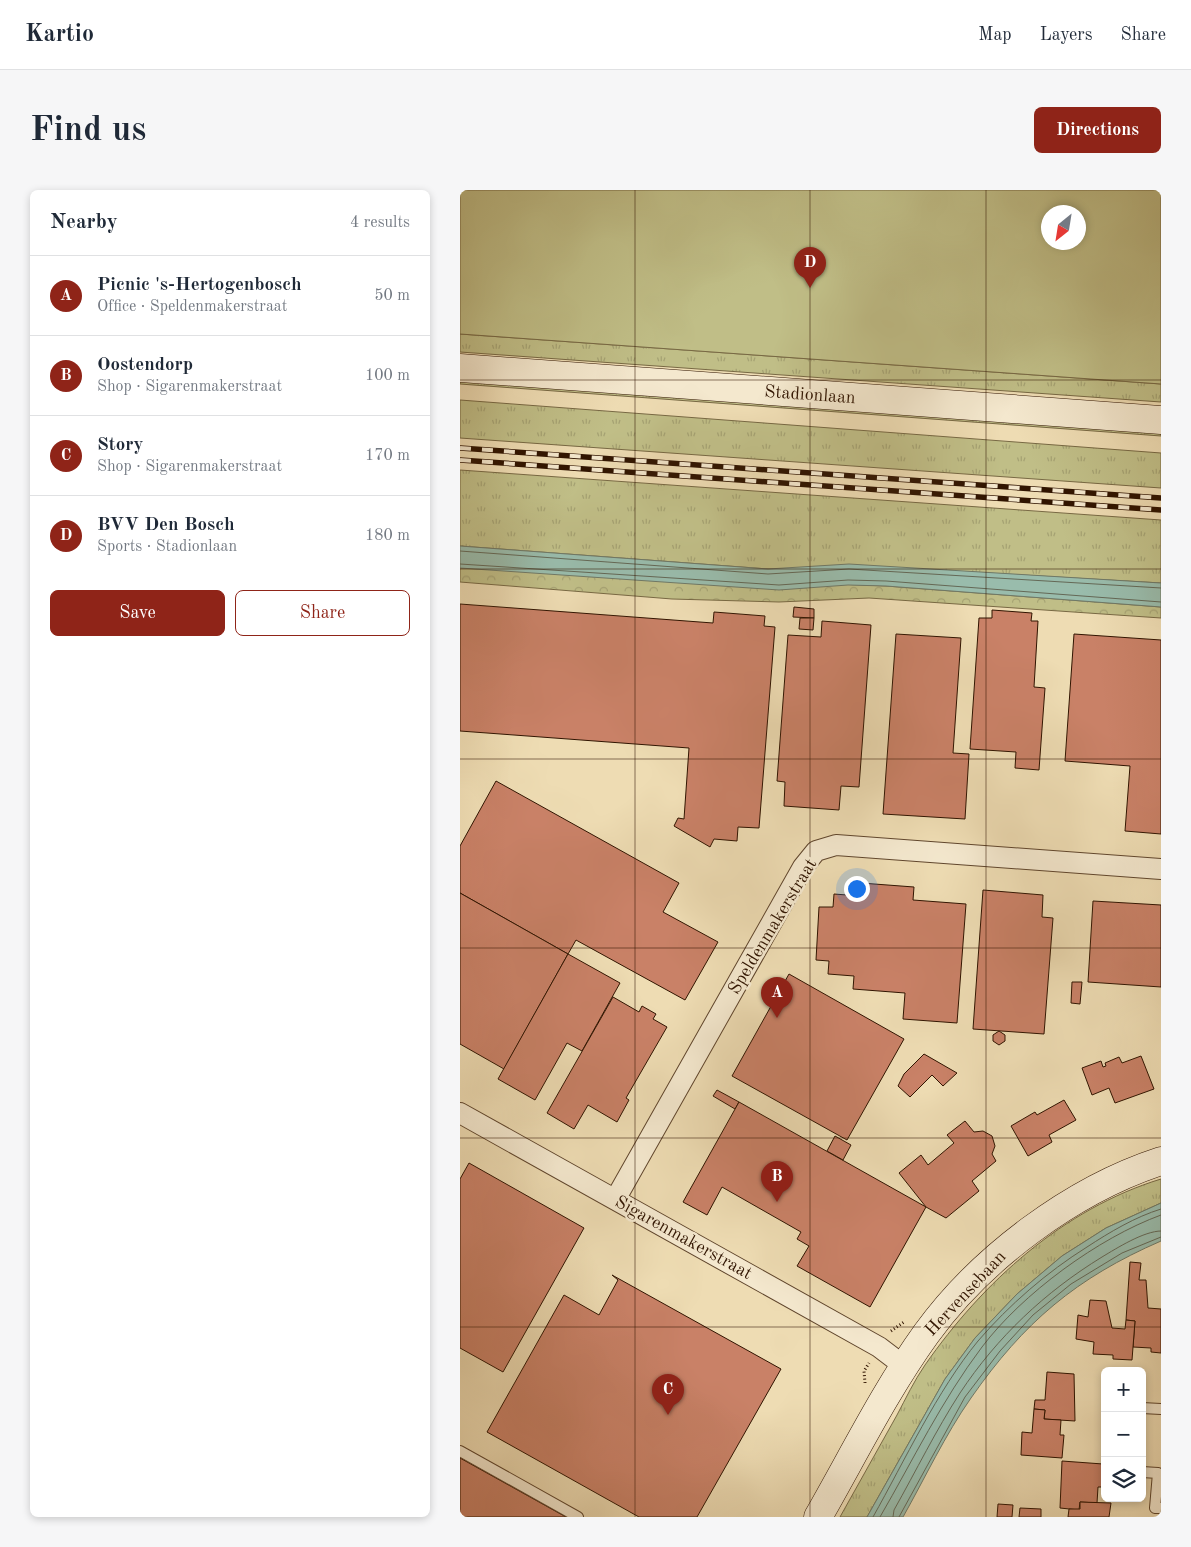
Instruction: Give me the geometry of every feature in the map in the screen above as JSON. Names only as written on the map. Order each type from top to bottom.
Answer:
[{"type":"main road","name":"Stadionlaan","points":[[460,368],[1161,420]]},
{"type":"main road","name":"Hervensebaan","points":[[818,1517],[904,1366],[926,1333],[960,1293],[1011,1244],[1058,1211],[1120,1177],[1161,1161]]},
{"type":"street","name":"Speldenmakerstraat","points":[[616,1198],[803,867],[816,851],[836,845],[1161,869]]},
{"type":"street","name":"Sigarenmakerstraat","points":[[460,1113],[616,1198],[879,1347],[904,1366]]},
{"type":"lane","points":[[1146,1408],[1161,1409]]},
{"type":"lane","points":[[460,1451],[578,1517]]},
{"type":"lane","points":[[1146,1472],[1158,1473],[1155,1508],[1161,1508]]},
{"type":"green space","points":[[460,190],[1161,190],[1161,384],[460,334]]},
{"type":"green space","points":[[460,334],[1161,384],[1161,402],[460,352]]},
{"type":"green space","points":[[460,380],[1161,431],[1161,436],[460,384]]},
{"type":"green space","points":[[460,400],[1161,453],[1161,488],[460,438]]},
{"type":"green space","points":[[460,470],[1161,520],[1161,583],[934,570],[768,569],[460,546]]},
{"type":"green space","points":[[460,568],[886,586],[1161,607],[1161,618],[869,598],[779,602],[672,599],[460,582]]},
{"type":"green space","points":[[1161,1179],[1161,1203],[1106,1228],[1062,1256],[1017,1294],[975,1338],[945,1379],[867,1517],[840,1517],[921,1371],[948,1334],[973,1305],[1028,1252],[1059,1229],[1091,1209],[1125,1192]]},
{"type":"water","points":[[460,546],[768,569],[849,564],[1161,583],[1161,607],[886,586],[848,585],[779,590],[460,568]]},
{"type":"water","points":[[1161,1203],[1161,1241],[1103,1270],[1054,1305],[1011,1347],[991,1371],[952,1427],[903,1517],[867,1517],[945,1379],[975,1338],[1017,1294],[1062,1256],[1106,1228]]},
{"type":"building","points":[[460,604],[713,623],[714,612],[765,616],[764,626],[775,627],[759,828],[738,827],[737,841],[714,839],[710,847],[674,826],[678,818],[684,819],[689,748],[460,731]]},
{"type":"building","points":[[794,607],[814,609],[814,618],[793,617]]},
{"type":"building","points":[[992,610],[1032,613],[1031,621],[1038,621],[1034,687],[1045,688],[1039,770],[1015,768],[1016,752],[970,749],[979,618],[992,618]]},
{"type":"building","points":[[800,618],[814,618],[813,630],[799,629]]},
{"type":"building","points":[[822,621],[871,625],[859,787],[841,786],[839,810],[784,806],[785,782],[777,781],[788,635],[821,637]]},
{"type":"building","points":[[896,634],[961,638],[953,753],[969,754],[965,819],[883,814]]},
{"type":"building","points":[[1074,634],[1161,640],[1161,834],[1125,831],[1130,766],[1065,761]]},
{"type":"building","points":[[496,781],[679,883],[663,912],[718,942],[685,1000],[576,940],[568,954],[460,893],[460,846]]},
{"type":"building","points":[[861,883],[914,887],[913,900],[966,904],[957,1023],[903,1019],[905,993],[853,989],[854,976],[828,974],[829,961],[816,960],[819,907],[833,907],[834,894],[860,896]]},
{"type":"building","points":[[983,890],[1043,895],[1042,917],[1053,918],[1044,1034],[973,1029]]},
{"type":"building","points":[[460,893],[568,954],[504,1069],[460,1044]]},
{"type":"building","points":[[1093,901],[1161,905],[1161,987],[1088,982]]},
{"type":"building","points":[[568,954],[620,983],[582,1051],[567,1043],[535,1100],[498,1079]]},
{"type":"building","points":[[789,974],[904,1039],[847,1140],[732,1076]]},
{"type":"building","points":[[1072,982],[1082,982],[1080,1004],[1071,1003]]},
{"type":"building","points":[[613,997],[639,1012],[642,1006],[656,1014],[653,1019],[667,1027],[626,1098],[629,1100],[617,1122],[588,1105],[574,1129],[547,1113]]},
{"type":"building","points":[[999,1031],[1005,1035],[1005,1041],[999,1045],[993,1041],[993,1035]]},
{"type":"building","points":[[924,1054],[957,1073],[943,1086],[932,1075],[910,1097],[898,1086],[904,1074]]},
{"type":"building","points":[[1141,1056],[1154,1089],[1115,1103],[1109,1088],[1092,1095],[1082,1068],[1101,1061],[1103,1067],[1106,1066],[1105,1063],[1119,1057],[1122,1063]]},
{"type":"building","points":[[717,1090],[739,1102],[735,1109],[713,1096]]},
{"type":"building","points":[[1064,1100],[1076,1120],[1049,1135],[1052,1142],[1028,1156],[1011,1126],[1035,1112],[1037,1115]]},
{"type":"building","points":[[739,1102],[926,1207],[870,1307],[797,1266],[809,1246],[797,1239],[801,1232],[722,1187],[707,1215],[683,1202]]},
{"type":"building","points":[[965,1121],[974,1132],[983,1131],[992,1136],[995,1146],[992,1154],[996,1161],[972,1181],[979,1191],[946,1218],[926,1207],[899,1173],[921,1155],[928,1165],[954,1143],[947,1135]]},
{"type":"building","points":[[835,1136],[851,1145],[843,1160],[827,1151]]},
{"type":"building","points":[[469,1163],[584,1228],[503,1372],[460,1348],[460,1179]]},
{"type":"building","points":[[1130,1262],[1141,1263],[1139,1280],[1146,1280],[1148,1308],[1161,1309],[1161,1353],[1151,1352],[1151,1348],[1133,1347],[1135,1321],[1126,1320]]},
{"type":"building","points":[[612,1275],[781,1369],[697,1517],[639,1517],[487,1432],[564,1295],[599,1315],[618,1280]]},
{"type":"building","points":[[1090,1300],[1106,1301],[1112,1328],[1125,1329],[1126,1320],[1135,1321],[1132,1360],[1113,1359],[1113,1355],[1093,1354],[1094,1342],[1076,1339],[1078,1315],[1088,1317]]},
{"type":"building","points":[[1047,1372],[1074,1374],[1075,1421],[1044,1419],[1045,1410],[1034,1409],[1035,1400],[1045,1400]]},
{"type":"building","points":[[1034,1409],[1045,1410],[1044,1419],[1061,1420],[1060,1435],[1064,1435],[1062,1458],[1021,1455],[1022,1432],[1032,1433]]},
{"type":"building","points":[[460,1458],[566,1517],[460,1517]]},
{"type":"building","points":[[1062,1461],[1101,1464],[1101,1487],[1098,1487],[1097,1503],[1080,1502],[1079,1510],[1060,1508]]},
{"type":"building","points":[[1080,1502],[1111,1503],[1109,1517],[1068,1517],[1069,1509],[1080,1509]]},
{"type":"building","points":[[998,1504],[1013,1505],[1012,1517],[997,1517]]},
{"type":"building","points":[[1020,1508],[1041,1509],[1041,1517],[1019,1517]]},
{"type":"railway","points":[[460,448],[1161,498]]},
{"type":"railway","points":[[460,460],[1161,510]]},
{"type":"place","name":"BVV Den Bosch","points":[[810,288]]},
{"type":"place","name":"Picnic 's-Hertogenbosch","points":[[777,1018]]},
{"type":"place","name":"Oostendorp","points":[[777,1202]]},
{"type":"place","name":"Story","points":[[668,1415]]}]
